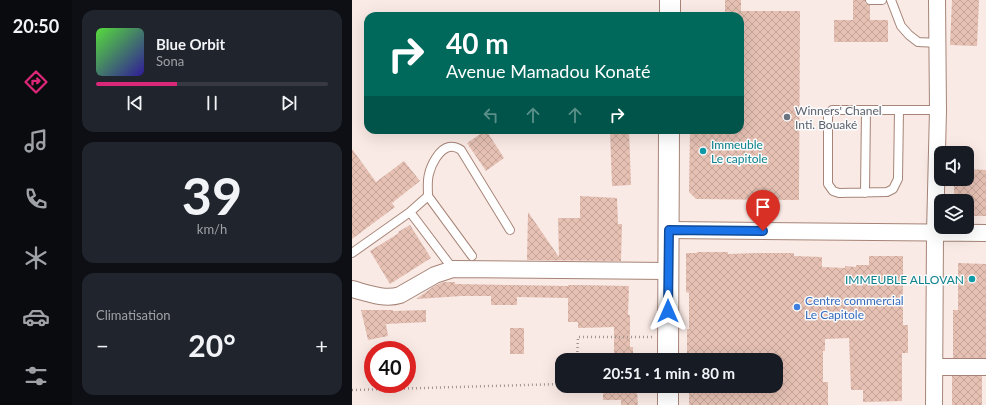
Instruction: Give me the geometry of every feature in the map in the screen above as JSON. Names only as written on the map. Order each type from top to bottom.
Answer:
[{"type":"street","points":[[670,0],[670,12]]},
{"type":"street","points":[[936,194],[938,110],[937,0]]},
{"type":"street","points":[[668,353],[669,134]]},
{"type":"street","points":[[669,230],[934,233]]},
{"type":"street","points":[[974,233],[986,233]]},
{"type":"street","points":[[934,405],[935,234]]},
{"type":"street","points":[[352,289],[384,296],[400,295],[435,275],[453,269],[668,271]]},
{"type":"street","points":[[935,367],[986,367]]},
{"type":"street","points":[[668,393],[668,405]]},
{"type":"lane","points":[[870,0],[882,0]]},
{"type":"lane","points":[[891,0],[901,26],[909,35],[918,42],[938,43]]},
{"type":"lane","points":[[899,110],[898,178],[893,189],[887,192],[865,193],[839,193],[833,190],[828,184],[828,115],[832,110],[899,110],[938,110]]},
{"type":"lane","points":[[865,193],[866,110]]},
{"type":"lane","points":[[472,256],[428,196],[429,175],[433,163],[441,152],[449,147],[456,147],[461,150],[510,230]]},
{"type":"lane","points":[[352,253],[410,212],[428,196]]},
{"type":"lane","points":[[410,212],[453,269]]},
{"type":"path","points":[[577,353],[578,337],[668,337]]},
{"type":"path","points":[[352,390],[555,384]]},
{"type":"building","points":[[725,0],[741,0],[741,11],[800,11],[799,200],[696,199],[689,192],[690,134],[744,134],[744,12],[725,12]]},
{"type":"building","points":[[853,0],[865,0],[865,3],[870,5],[870,20],[888,20],[888,42],[834,42],[834,20],[853,20]]},
{"type":"building","points":[[952,0],[979,0],[977,46],[950,45]]},
{"type":"building","points":[[480,134],[489,134],[504,158],[486,171],[467,143]]},
{"type":"building","points":[[610,134],[629,134],[631,185],[612,186]]},
{"type":"building","points":[[352,149],[376,182],[404,161],[420,181],[392,203],[395,207],[352,239]]},
{"type":"building","points":[[974,169],[986,170],[986,216],[974,216],[974,194],[954,194],[954,186],[974,186]]},
{"type":"building","points":[[580,196],[617,198],[618,224],[622,224],[621,261],[527,260],[528,212],[559,257],[558,218],[580,218]]},
{"type":"building","points":[[410,225],[431,258],[390,284],[370,251]]},
{"type":"building","name":"Centre commercial Le Capitole","points":[[686,253],[794,253],[794,256],[822,257],[822,267],[845,268],[845,266],[856,267],[856,265],[869,265],[869,256],[903,256],[903,325],[908,325],[908,353],[902,353],[902,401],[863,402],[863,390],[851,390],[849,338],[825,339],[825,351],[823,351],[823,382],[828,382],[828,405],[689,405],[689,393],[783,393],[783,353],[687,353],[689,293],[686,292]]},
{"type":"building","points":[[958,263],[986,264],[986,358],[953,358],[953,310],[958,310]]},
{"type":"building","points":[[444,282],[455,282],[455,284],[629,286],[628,315],[630,315],[630,347],[633,347],[633,353],[614,353],[614,327],[578,328],[578,322],[568,322],[568,298],[517,297],[517,305],[491,305],[491,296],[416,299],[436,285]]},
{"type":"building","points":[[361,310],[426,310],[426,322],[386,324],[388,336],[368,340]]},
{"type":"building","points":[[510,328],[524,328],[524,354],[510,354]]},
{"type":"building","points":[[952,376],[982,376],[982,405],[952,405]]},
{"type":"building","points":[[603,393],[637,393],[638,405],[621,405],[621,400],[603,400]]},
{"type":"place","name":"Winners' Chanel Inti. Bouaké","points":[[787,117]]},
{"type":"place","name":"Immeuble Le capitole","points":[[703,151]]},
{"type":"place","name":"IMMEUBLE ALLOVAN","points":[[972,279]]},
{"type":"place","name":"Centre commercial Le Capitole","points":[[797,307]]},
{"type":"route","points":[[668,311],[669,230],[763,231]]}]
